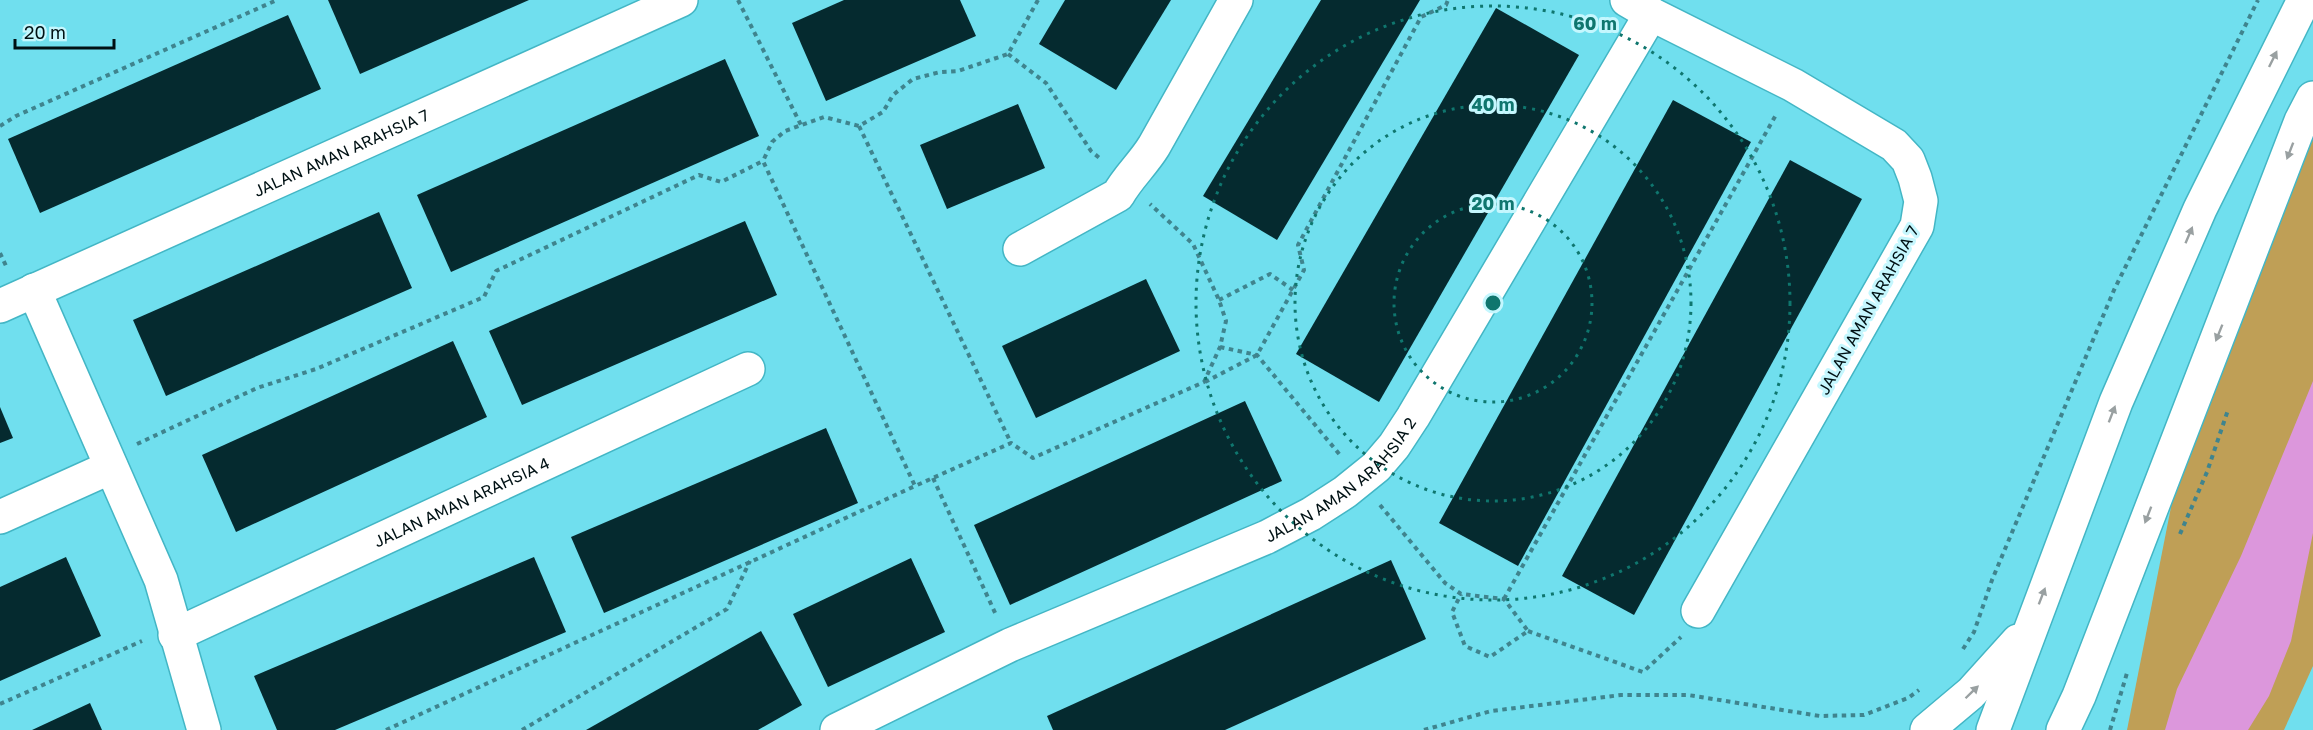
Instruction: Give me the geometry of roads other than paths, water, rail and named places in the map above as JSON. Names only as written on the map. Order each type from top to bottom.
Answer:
[{"type":"street","name":"JALAN AMAN ARAHSIA 7","points":[[0,306],[681,0]]},
{"type":"street","points":[[1020,249],[1118,195],[1126,181],[1142,166],[1236,0]]},
{"type":"street","points":[[1993,730],[2116,402],[2205,199],[2304,0]]},
{"type":"street","name":"JALAN AMAN ARAHSIA 7","points":[[1639,7],[1793,85],[1894,145],[1908,160],[1921,201],[1917,226],[1698,611]]},
{"type":"street","name":"JALAN AMAN ARAHSIA 2","points":[[837,730],[1010,645],[1267,537],[1311,514],[1376,467],[1394,446],[1413,417],[1639,7]]},
{"type":"street","points":[[2062,730],[2079,696],[2301,121],[2313,98]]},
{"type":"street","points":[[34,290],[161,580],[174,632],[204,730]]},
{"type":"street","name":"JALAN AMAN ARAHSIA 4","points":[[174,632],[748,369]]},
{"type":"street","points":[[0,517],[109,463]]},
{"type":"street","points":[[1928,730],[1971,693],[2030,628]]},
{"type":"street","points":[[2079,696],[2079,730]]}]
